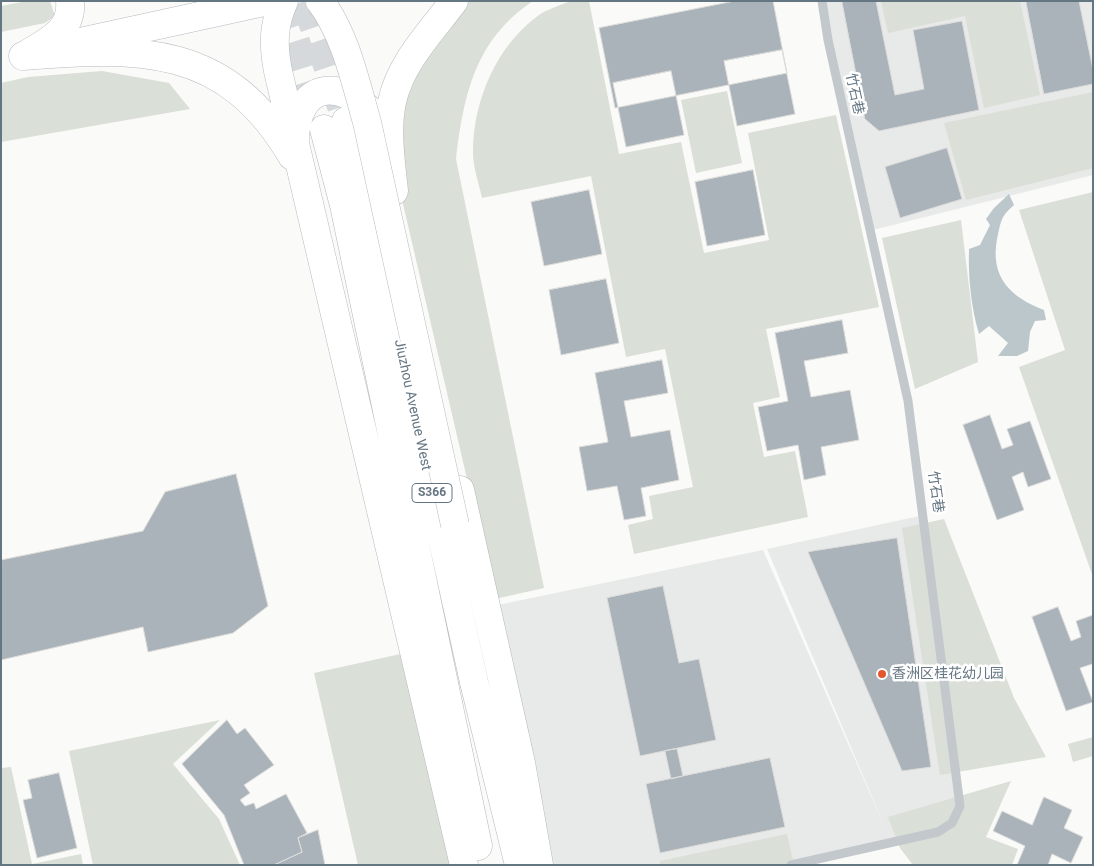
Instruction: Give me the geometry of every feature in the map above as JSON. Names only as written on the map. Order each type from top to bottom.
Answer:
[{"type":"main road","points":[[12,58],[62,31],[69,21],[70,1]]},
{"type":"main road","points":[[150,26],[211,1]]},
{"type":"main road","points":[[12,58],[268,1]]},
{"type":"main road","points":[[284,1],[274,30],[274,50],[464,865]]},
{"type":"main road","points":[[320,1],[336,18],[348,37],[361,68],[378,120],[521,763],[540,865]]},
{"type":"main road","points":[[320,1],[332,19],[350,62],[367,122],[529,865]]},
{"type":"main road","points":[[394,191],[389,122],[397,84],[419,47],[454,1]]},
{"type":"main road","points":[[12,58],[98,50],[157,54],[180,60],[207,72],[248,101],[269,122],[302,175]]},
{"type":"main road","points":[[295,143],[296,122],[301,107],[309,98],[322,92],[345,93],[355,97],[378,120]]},
{"type":"main road","name":"Jiuzhou Avenue West","points":[[482,865],[344,205],[335,125],[366,193],[474,682],[519,865]]},
{"type":"lane","name":"竹石巷","points":[[791,865],[938,832],[956,818],[960,800],[908,401],[830,49],[822,1]]},
{"type":"shaded area","points":[[27,1],[50,1],[55,16],[45,23],[1,32],[1,6]]},
{"type":"shaded area","points":[[464,1],[533,1],[513,16],[485,51],[476,70],[463,112],[456,159],[544,588],[495,599],[400,191],[399,116],[422,59]]},
{"type":"shaded area","points":[[571,1],[589,1],[619,154],[681,142],[704,253],[769,240],[748,133],[836,115],[879,307],[766,329],[780,397],[753,403],[764,457],[795,451],[808,517],[634,554],[628,525],[653,519],[649,496],[693,487],[665,349],[626,357],[591,176],[482,198],[473,158],[477,114],[490,76],[499,59],[511,42],[539,15]]},
{"type":"shaded area","points":[[822,1],[1093,1],[1093,175],[873,230]]},
{"type":"shaded area","points":[[881,1],[1020,1],[1040,95],[984,108],[965,16],[888,33]]},
{"type":"shaded area","points":[[102,71],[169,83],[190,109],[1,142],[1,83],[28,77]]},
{"type":"shaded area","points":[[727,91],[742,163],[696,173],[681,100]]},
{"type":"shaded area","points":[[1093,92],[1093,168],[966,200],[944,123]]},
{"type":"shaded area","points":[[1093,192],[1093,577],[1019,367],[1065,350],[1019,210]]},
{"type":"shaded area","points":[[1009,194],[1014,205],[1006,213],[1000,224],[997,239],[997,264],[1000,275],[1012,292],[1021,299],[1044,310],[1046,320],[1035,321],[1030,332],[1028,351],[1017,356],[998,356],[1008,343],[989,326],[979,334],[971,292],[969,249],[980,245],[990,225],[986,219],[994,208]]},
{"type":"shaded area","points":[[961,220],[978,362],[915,389],[882,238]]},
{"type":"shaded area","points":[[924,515],[960,800],[952,823],[791,865],[539,865],[488,607],[763,550],[886,830],[767,549]]},
{"type":"shaded area","points":[[944,519],[1014,698],[1046,757],[940,775],[902,528]]},
{"type":"shaded area","points":[[405,653],[458,865],[358,865],[314,673]]},
{"type":"shaded area","points":[[220,720],[173,764],[219,819],[240,865],[93,865],[69,751]]},
{"type":"shaded area","points":[[1093,737],[1093,756],[1073,762],[1068,744]]},
{"type":"shaded area","points":[[11,767],[32,864],[81,854],[83,865],[1,865],[1,768]]},
{"type":"shaded area","points":[[1011,781],[986,837],[1018,849],[1012,865],[913,865],[900,848],[888,817]]},
{"type":"shaded area","points":[[787,834],[794,865],[660,865],[660,861]]},
{"type":"building","points":[[735,1],[773,1],[787,73],[615,108],[599,28]]},
{"type":"building","points":[[842,1],[876,1],[895,95],[924,89],[913,30],[962,21],[979,110],[879,131],[865,119]]},
{"type":"building","points":[[1026,1],[1079,1],[1093,70],[1093,84],[1044,94]]},
{"type":"building","points":[[782,50],[795,114],[737,126],[724,61]]},
{"type":"building","points":[[671,71],[684,135],[626,147],[613,83]]},
{"type":"building","points":[[947,148],[962,199],[900,218],[885,167]]},
{"type":"building","points":[[753,170],[765,235],[707,246],[695,182]]},
{"type":"building","points":[[589,190],[602,254],[544,266],[531,202]]},
{"type":"building","points":[[606,279],[619,343],[561,355],[549,290]]},
{"type":"building","points":[[842,320],[848,353],[804,361],[811,397],[850,390],[859,440],[821,447],[826,475],[804,480],[798,445],[767,451],[758,407],[788,401],[775,333]]},
{"type":"building","points":[[662,360],[668,393],[624,401],[631,437],[670,430],[679,480],[641,488],[646,516],[624,520],[617,486],[587,491],[579,447],[608,442],[595,373]]},
{"type":"building","points":[[990,415],[1002,449],[1013,445],[1007,429],[1030,421],[1051,479],[1028,487],[1023,472],[1012,477],[1024,510],[997,520],[963,425]]},
{"type":"building","points":[[236,474],[268,606],[233,633],[148,652],[143,627],[1,660],[1,560],[143,531],[165,492]]},
{"type":"building","points":[[897,538],[931,767],[902,771],[808,552]]},
{"type":"building","points":[[663,586],[679,663],[699,659],[716,740],[640,756],[607,598]]},
{"type":"building","points":[[1058,607],[1071,641],[1081,637],[1076,621],[1093,615],[1093,667],[1092,664],[1080,668],[1093,702],[1066,711],[1032,617]]},
{"type":"building","points":[[227,720],[237,734],[245,728],[274,765],[244,785],[250,793],[240,800],[245,806],[254,803],[256,809],[286,794],[307,833],[298,838],[302,852],[274,865],[244,865],[224,815],[182,764]]},
{"type":"building","points":[[677,749],[683,776],[671,779],[665,751]]},
{"type":"building","points":[[770,758],[785,827],[660,853],[646,784]]},
{"type":"building","points":[[59,773],[77,848],[37,858],[23,800],[32,798],[28,780]]},
{"type":"building","points":[[1044,797],[1072,810],[1064,828],[1083,837],[1071,863],[1052,854],[1048,865],[1017,865],[1025,846],[993,831],[1002,811],[1032,825]]},
{"type":"building","points":[[318,830],[325,865],[274,865],[302,852],[298,838]]},
{"type":"tunnel","points":[[283,1],[324,129]]},
{"type":"tunnel","points":[[305,1],[343,112]]},
{"type":"place","name":"香洲区桂花幼儿园","points":[[882,674]]}]
